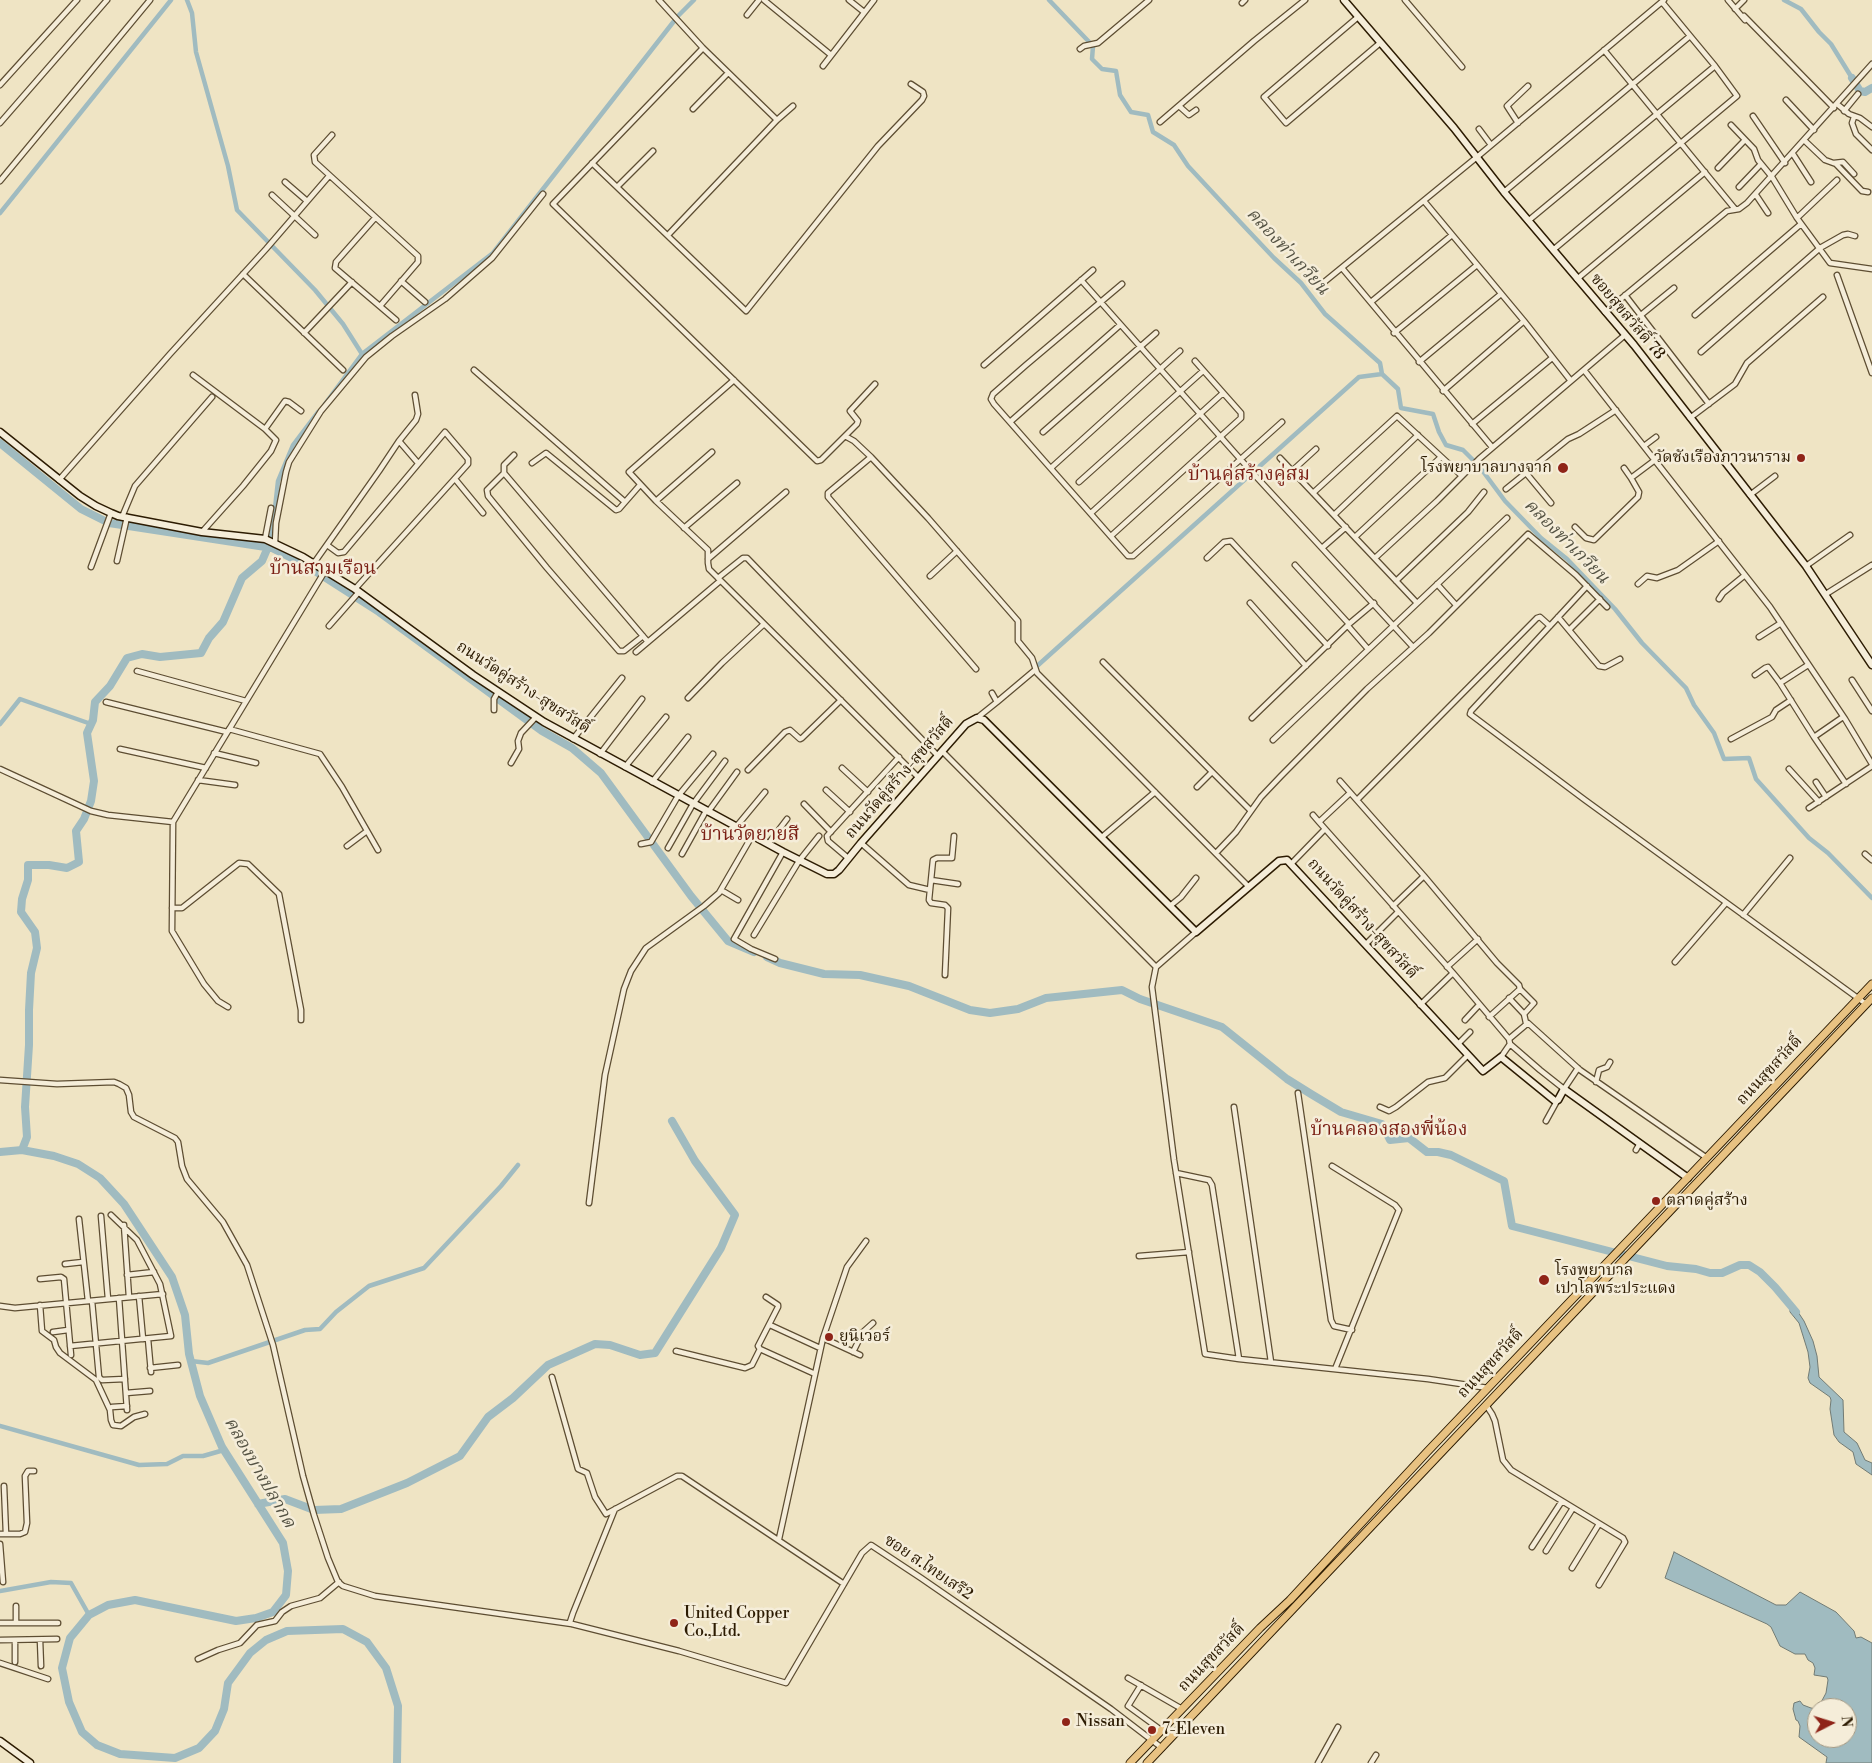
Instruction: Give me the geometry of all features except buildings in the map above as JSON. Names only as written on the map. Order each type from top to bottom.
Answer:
[{"type":"main road","name":"ถนนสุขสวัสดิ์","points":[[1130,1763],[1260,1628],[1290,1600],[1488,1388],[1872,984]]},
{"type":"main road","name":"ถนนสุขสวัสดิ์","points":[[1147,1763],[1872,998]]},
{"type":"street","points":[[0,85],[76,0]]},
{"type":"street","points":[[0,123],[107,0]]},
{"type":"street","points":[[0,182],[150,0]]},
{"type":"street","points":[[659,0],[677,22],[777,120]]},
{"type":"street","points":[[747,15],[759,0]]},
{"type":"street","points":[[764,0],[832,55]]},
{"type":"street","points":[[849,0],[864,12]]},
{"type":"street","points":[[823,66],[874,0]]},
{"type":"street","points":[[1082,47],[1094,44],[1149,0]]},
{"type":"street","points":[[1160,122],[1305,0]]},
{"type":"street","name":"ซอยสุขสวัสดิ์ 78","points":[[1344,0],[1625,335],[1806,566],[1872,665]]},
{"type":"street","points":[[1405,0],[1462,67]]},
{"type":"street","points":[[1728,0],[1760,35]]},
{"type":"street","points":[[1735,9],[1744,0]]},
{"type":"street","points":[[1323,283],[1663,1],[1737,96],[1552,250]]},
{"type":"street","points":[[1744,16],[1835,106],[1854,117],[1860,118],[1872,127]]},
{"type":"street","points":[[1358,17],[1264,97],[1286,123],[1380,43]]},
{"type":"street","points":[[1504,192],[1690,36]]},
{"type":"street","points":[[703,48],[553,204],[817,461],[821,460],[858,423],[850,412],[851,409],[875,384]]},
{"type":"street","points":[[1604,50],[1735,209]]},
{"type":"street","points":[[1605,312],[1727,212],[1742,207],[1756,195],[1872,64]]},
{"type":"street","points":[[1528,221],[1715,66]]},
{"type":"street","points":[[693,109],[728,73]]},
{"type":"street","points":[[592,163],[744,310],[749,310],[878,146],[922,100],[923,92],[912,84]]},
{"type":"street","points":[[1518,123],[1507,106],[1528,86]]},
{"type":"street","points":[[1844,111],[1858,94]]},
{"type":"street","points":[[1786,100],[1814,130]]},
{"type":"street","points":[[668,235],[777,120],[793,106]]},
{"type":"street","points":[[1179,106],[1189,115],[1196,110]]},
{"type":"street","points":[[1753,116],[1785,163]]},
{"type":"street","points":[[1854,117],[1852,124],[1856,134],[1872,150]]},
{"type":"street","points":[[1731,125],[1754,149],[1756,158],[1772,177],[1801,224],[1830,263],[1872,269]]},
{"type":"street","points":[[1479,130],[1491,145]]},
{"type":"street","points":[[332,135],[313,157],[315,162],[418,256],[418,262],[380,306]]},
{"type":"street","points":[[1718,168],[1745,140]]},
{"type":"street","points":[[1805,141],[1825,160],[1834,163],[1843,162],[1854,174]]},
{"type":"street","points":[[617,187],[653,151]]},
{"type":"street","points":[[1793,154],[1811,182]]},
{"type":"street","points":[[1834,163],[1862,191],[1868,192]]},
{"type":"street","points":[[1739,187],[1761,164]]},
{"type":"street","points":[[1577,279],[1705,172]]},
{"type":"street","points":[[59,480],[329,176]]},
{"type":"street","points":[[1797,218],[1837,180]]},
{"type":"street","points":[[285,182],[307,201]]},
{"type":"street","points":[[270,541],[289,462],[321,411],[367,356],[445,299],[492,258],[543,194]]},
{"type":"street","points":[[272,195],[315,235]]},
{"type":"street","points":[[1756,195],[1768,213]]},
{"type":"street","points":[[1424,201],[1524,321],[1571,381]]},
{"type":"street","points":[[375,218],[335,264],[337,270],[396,320]]},
{"type":"street","points":[[1695,315],[1801,224]]},
{"type":"street","points":[[1701,352],[1820,248],[1846,234],[1855,236]]},
{"type":"street","points":[[1370,302],[1452,236]]},
{"type":"street","points":[[1394,332],[1477,265]]},
{"type":"street","points":[[1342,268],[1492,448]]},
{"type":"street","points":[[984,365],[1093,270]]},
{"type":"street","points":[[243,274],[343,370]]},
{"type":"street","points":[[1837,275],[1872,373]]},
{"type":"street","points":[[1081,280],[1254,475],[1413,647]]},
{"type":"street","points":[[401,281],[425,302]]},
{"type":"street","points":[[304,333],[328,310],[352,282]]},
{"type":"street","points":[[1122,284],[993,394],[991,399],[1128,556],[1132,556],[1282,422]]},
{"type":"street","points":[[1641,315],[1674,288]]},
{"type":"street","points":[[1419,362],[1501,294]]},
{"type":"street","points":[[1625,296],[1709,404]]},
{"type":"street","points":[[1690,418],[1735,384],[1747,363],[1823,297]]},
{"type":"street","points":[[1443,390],[1524,321]]},
{"type":"street","points":[[1010,422],[1120,324]]},
{"type":"street","points":[[1044,432],[1156,333]]},
{"type":"street","points":[[1375,558],[1437,502],[1470,467],[1625,335]]},
{"type":"street","points":[[1052,467],[1180,351]]},
{"type":"street","points":[[1472,424],[1552,358]]},
{"type":"street","points":[[1111,536],[1242,416],[1195,361]]},
{"type":"street","points":[[474,370],[625,502]]},
{"type":"street","points":[[1584,370],[1746,575],[1843,716],[1872,765],[1809,808]]},
{"type":"street","points":[[1079,482],[1203,371]]},
{"type":"street","points":[[193,375],[276,440],[271,451],[243,486],[202,532]]},
{"type":"street","points":[[734,380],[629,472],[656,501],[708,550],[708,566],[719,579],[919,778]]},
{"type":"street","points":[[1090,513],[1223,393]]},
{"type":"street","points":[[314,563],[417,417],[415,395]]},
{"type":"street","points":[[117,561],[124,522],[135,486],[212,396]]},
{"type":"street","points":[[264,429],[285,402],[289,402],[302,411]]},
{"type":"street","points":[[1506,489],[1568,439],[1616,410]]},
{"type":"street","points":[[1313,493],[1396,417],[1400,417],[1462,476]]},
{"type":"street","name":"ถนนวัดคู่สร้าง-สุขสวัสดิ์","points":[[0,432],[59,480],[110,516],[124,522],[270,541],[314,563],[322,575],[356,594],[496,696],[752,836],[830,874],[836,873],[966,724],[977,718],[984,720],[1196,932],[1279,861],[1287,860],[1483,1071],[1501,1057]]},
{"type":"street","points":[[327,545],[338,553],[344,552],[445,432],[469,461],[329,626]]},
{"type":"street","points":[[1334,515],[1418,435]]},
{"type":"street","points":[[846,436],[854,441],[870,457],[957,551],[1018,621],[1018,641],[1033,660],[1035,670],[1249,887]]},
{"type":"street","points":[[1644,446],[1656,437]]},
{"type":"street","points":[[399,441],[418,463]]},
{"type":"street","points":[[1292,471],[1316,449]]},
{"type":"street","points":[[656,501],[712,452]]},
{"type":"street","points":[[532,463],[546,453],[616,510],[640,485]]},
{"type":"street","points":[[514,455],[504,465],[504,473],[648,642]]},
{"type":"street","points":[[870,457],[828,493],[828,497],[976,669]]},
{"type":"street","points":[[1355,537],[1441,457]]},
{"type":"street","points":[[1280,458],[1417,603]]},
{"type":"street","points":[[1631,478],[1655,460]]},
{"type":"street","points":[[1575,527],[1586,538],[1594,540],[1638,497],[1639,492],[1624,468]]},
{"type":"street","points":[[504,473],[487,490],[488,496],[547,568],[619,651],[624,651],[643,636]]},
{"type":"street","points":[[1526,473],[1551,503]]},
{"type":"street","points":[[1750,494],[1775,476]]},
{"type":"street","points":[[455,479],[483,514]]},
{"type":"street","points":[[684,528],[738,482]]},
{"type":"street","points":[[708,558],[786,492]]},
{"type":"street","points":[[1396,581],[1468,512],[1484,492]]},
{"type":"street","points":[[270,541],[271,508]]},
{"type":"street","points":[[91,567],[110,516]]},
{"type":"street","points":[[1273,740],[1507,518]]},
{"type":"street","points":[[1322,548],[1346,527]]},
{"type":"street","points":[[1216,853],[1236,832],[1261,797],[1322,734],[1528,534],[1587,586],[1607,607]]},
{"type":"street","points":[[1806,566],[1850,535]]},
{"type":"street","points":[[1638,584],[1647,576],[1657,578],[1678,570],[1719,541]]},
{"type":"street","points":[[1207,558],[1224,542],[1231,542],[1328,646]]},
{"type":"street","points":[[930,576],[957,551]]},
{"type":"street","points":[[636,652],[745,557],[940,754],[1156,967]]},
{"type":"street","points":[[1295,565],[1368,649]]},
{"type":"street","points":[[1826,594],[1872,565]]},
{"type":"street","points":[[225,1006],[204,984],[174,937],[170,925],[172,908],[173,822],[322,575]]},
{"type":"street","points":[[1719,599],[1722,593],[1746,575]]},
{"type":"street","points":[[1437,584],[1456,605]]},
{"type":"street","points":[[1587,586],[1470,714],[1866,1004]]},
{"type":"street","points":[[1570,630],[1600,599]]},
{"type":"street","points":[[1250,603],[1306,666]]},
{"type":"street","points":[[1252,718],[1374,603]]},
{"type":"street","points":[[1357,800],[1538,618],[1540,617],[1550,626]]},
{"type":"street","points":[[1558,617],[1599,666],[1605,667],[1620,659]]},
{"type":"street","points":[[688,698],[764,624]]},
{"type":"street","points":[[1759,637],[1781,624]]},
{"type":"street","points":[[1103,662],[1211,773],[1251,811]]},
{"type":"street","points":[[1780,683],[1808,665]]},
{"type":"street","points":[[1755,675],[1768,668],[1780,683],[1846,784]]},
{"type":"street","points":[[977,718],[1035,670]]},
{"type":"street","points":[[137,671],[246,701]]},
{"type":"street","points":[[573,739],[622,678]]},
{"type":"street","points":[[1852,680],[1872,711]]},
{"type":"street","points":[[992,692],[997,702]]},
{"type":"street","points":[[494,710],[493,704],[496,696]]},
{"type":"street","points":[[600,754],[642,699]]},
{"type":"street","points":[[748,770],[785,732],[790,730],[800,739],[802,738],[841,700]]},
{"type":"street","points":[[1732,739],[1772,717],[1776,710],[1791,700]]},
{"type":"street","points":[[106,702],[320,754],[342,787],[378,850]]},
{"type":"street","points":[[1814,737],[1843,716]]},
{"type":"street","points":[[625,767],[666,717]]},
{"type":"street","points":[[511,763],[519,748],[520,733],[535,719]]},
{"type":"street","points":[[652,782],[688,737]]},
{"type":"street","points":[[120,749],[206,768]]},
{"type":"street","points":[[214,753],[256,763]]},
{"type":"street","points":[[641,844],[652,841],[678,796],[713,754]]},
{"type":"street","points":[[848,858],[827,840],[827,836],[899,757]]},
{"type":"street","points":[[668,848],[693,804],[725,761]]},
{"type":"street","points":[[842,768],[868,792]]},
{"type":"street","points":[[1789,769],[1819,802]]},
{"type":"street","points":[[0,770],[82,808],[108,815],[173,822]]},
{"type":"street","points":[[682,854],[707,812],[737,772]]},
{"type":"street","points":[[1197,787],[1211,773]]},
{"type":"street","points":[[198,780],[235,785]]},
{"type":"street","points":[[1340,780],[1534,1004],[1524,1014]]},
{"type":"street","points":[[1816,782],[1826,797]]},
{"type":"street","points":[[826,790],[850,812]]},
{"type":"street","points":[[736,827],[765,792]]},
{"type":"street","points":[[1102,837],[1155,792]]},
{"type":"street","points":[[1319,822],[1350,793]]},
{"type":"street","points":[[804,804],[831,832]]},
{"type":"street","points":[[1313,815],[1447,967],[1510,1042],[1564,1089],[1688,1178]]},
{"type":"street","points":[[768,844],[787,819]]},
{"type":"street","points":[[1292,864],[1326,829]]},
{"type":"street","points":[[347,846],[367,831]]},
{"type":"street","points":[[589,1202],[605,1076],[618,1014],[628,978],[646,948],[704,906],[721,890],[752,836]]},
{"type":"street","points":[[754,935],[799,860],[819,836]]},
{"type":"street","points":[[945,975],[948,908],[945,905],[930,903],[930,890],[934,859],[952,858],[954,836]]},
{"type":"street","points":[[861,843],[909,885],[930,890]]},
{"type":"street","points":[[775,959],[751,949],[734,939],[783,852]]},
{"type":"street","points":[[1865,854],[1872,860]]},
{"type":"street","points":[[1743,915],[1790,858]]},
{"type":"street","points":[[172,908],[182,908],[239,863],[248,864],[279,894],[301,1010],[301,1020]]},
{"type":"street","points":[[1393,906],[1424,876]]},
{"type":"street","points":[[1170,906],[1181,897],[1196,878]]},
{"type":"street","points":[[931,880],[958,884]]},
{"type":"street","points":[[721,890],[738,900]]},
{"type":"street","points":[[1675,962],[1726,902]]},
{"type":"street","points":[[1366,944],[1398,912]]},
{"type":"street","points":[[1196,932],[1156,967],[1152,979],[1152,1000],[1176,1173],[1205,1354],[1428,1379],[1488,1388]]},
{"type":"street","points":[[1447,967],[1478,940]]},
{"type":"street","points":[[1420,1005],[1453,974]]},
{"type":"street","points":[[1489,1017],[1520,989]]},
{"type":"street","points":[[1510,998],[1524,1014],[1526,1022],[1578,1068],[1707,1158]]},
{"type":"street","points":[[1465,1020],[1479,1004]]},
{"type":"street","points":[[1526,1022],[1501,1057],[1557,1102]]},
{"type":"street","points":[[1458,1044],[1470,1032]]},
{"type":"street","points":[[1380,1108],[1389,1111],[1396,1107],[1428,1082],[1445,1078],[1468,1056]]},
{"type":"street","points":[[1596,1082],[1599,1070],[1607,1067],[1610,1062]]},
{"type":"street","points":[[1546,1121],[1566,1083],[1578,1068]]},
{"type":"street","points":[[0,1080],[57,1084],[114,1082],[126,1088],[129,1095],[131,1112],[134,1117],[175,1138],[178,1142],[182,1166],[187,1179],[223,1222],[247,1265],[273,1345],[301,1468],[314,1515],[328,1558],[339,1582],[343,1586],[375,1596],[572,1624],[570,1622],[573,1613],[616,1509]]},
{"type":"street","points":[[1298,1094],[1331,1320],[1334,1326],[1352,1330]]},
{"type":"street","points":[[1234,1107],[1272,1362]]},
{"type":"street","points":[[1636,1150],[1640,1143]]},
{"type":"street","points":[[1332,1166],[1395,1205],[1399,1210],[1336,1369]]},
{"type":"street","points":[[1176,1173],[1208,1180],[1212,1184],[1239,1359]]},
{"type":"street","points":[[70,1346],[171,1336],[163,1294],[154,1272],[137,1240],[124,1225],[111,1215]]},
{"type":"street","points":[[101,1216],[108,1299]]},
{"type":"street","points":[[79,1218],[100,1379],[125,1379]]},
{"type":"street","points":[[124,1225],[129,1297]]},
{"type":"street","points":[[779,1539],[820,1348],[847,1267],[866,1242]]},
{"type":"street","points":[[1139,1256],[1189,1252]]},
{"type":"street","points":[[64,1264],[84,1262]]},
{"type":"street","points":[[127,1275],[154,1272]]},
{"type":"street","points":[[40,1280],[63,1278],[71,1355]]},
{"type":"street","points":[[0,1306],[15,1308],[163,1294]]},
{"type":"street","points":[[139,1296],[150,1370],[178,1365]]},
{"type":"street","points":[[112,1407],[127,1408],[119,1298]]},
{"type":"street","points":[[676,1351],[745,1368],[752,1365],[760,1349],[758,1346],[770,1325],[778,1305],[766,1298]]},
{"type":"street","points":[[40,1305],[42,1330],[54,1340],[56,1348],[60,1353],[96,1380],[110,1410],[113,1425],[121,1426],[134,1417],[145,1414]]},
{"type":"street","points":[[853,1352],[863,1332],[873,1323]]},
{"type":"street","points":[[770,1325],[820,1348]]},
{"type":"street","points":[[53,1332],[68,1330]]},
{"type":"street","points":[[823,1338],[860,1355]]},
{"type":"street","points":[[760,1349],[815,1374]]},
{"type":"street","points":[[552,1377],[578,1469],[587,1473],[595,1497],[606,1514],[677,1476],[682,1476],[844,1584]]},
{"type":"street","points":[[126,1393],[150,1391]]},
{"type":"street","points":[[1486,1405],[1492,1414],[1501,1452],[1511,1470],[1624,1538],[1625,1542],[1598,1585]]},
{"type":"street","points":[[4,1486],[3,1534],[20,1534],[25,1532],[27,1523],[25,1476],[28,1471],[34,1471]]},
{"type":"street","points":[[1532,1547],[1562,1501]]},
{"type":"street","points":[[1546,1551],[1573,1508]]},
{"type":"street","points":[[1572,1568],[1599,1524]]},
{"type":"street","points":[[0,1544],[3,1582]]},
{"type":"street","name":"ซอย ส.ไทยเสรี2","points":[[572,1624],[680,1651],[786,1683],[862,1553],[869,1546],[874,1546],[1117,1713],[1162,1748]]},
{"type":"street","points":[[198,1659],[240,1643],[257,1625],[274,1621],[291,1606],[320,1598],[339,1582]]},
{"type":"street","points":[[16,1606],[16,1623]]},
{"type":"street","points":[[0,1623],[58,1623]]},
{"type":"street","points":[[0,1640],[57,1639]]},
{"type":"street","points":[[15,1640],[15,1662]]},
{"type":"street","points":[[40,1640],[41,1666]]},
{"type":"street","points":[[0,1663],[48,1679]]},
{"type":"street","points":[[1128,1678],[1182,1709]]},
{"type":"street","points":[[1128,1706],[1141,1685]]},
{"type":"street","points":[[1123,1702],[1162,1730]]},
{"type":"street","points":[[1318,1763],[1338,1727]]},
{"type":"street","points":[[0,1741],[30,1763]]},
{"type":"street","points":[[1371,1763],[1376,1755]]},
{"type":"water","points":[[1792,1303],[1804,1321],[1813,1341],[1819,1377],[1843,1400],[1844,1432],[1857,1443],[1865,1460],[1872,1463],[1872,1475],[1856,1464],[1853,1452],[1839,1442],[1834,1435],[1830,1409],[1831,1400],[1830,1397],[1810,1383],[1808,1378],[1810,1367],[1808,1352],[1799,1323],[1790,1312],[1790,1305]]},
{"type":"water","points":[[1674,1552],[1776,1605],[1786,1605],[1800,1592],[1836,1612],[1854,1631],[1856,1638],[1861,1637],[1872,1643],[1872,1763],[1826,1763],[1827,1757],[1814,1748],[1857,1748],[1857,1698],[1823,1698],[1826,1693],[1827,1677],[1814,1675],[1815,1668],[1813,1663],[1808,1660],[1805,1654],[1795,1654],[1780,1646],[1771,1627],[1665,1578]]},
{"type":"water","points":[[1800,1701],[1807,1706],[1807,1743],[1799,1737],[1800,1726],[1793,1709],[1794,1703]]},
{"type":"waterway","points":[[0,213],[171,0]]},
{"type":"waterway","points":[[187,0],[192,13],[196,52],[228,166],[237,210],[315,290],[343,324],[362,354]]},
{"type":"waterway","points":[[325,404],[362,354],[493,253],[678,16],[694,0]]},
{"type":"waterway","name":"คลองท่าเกวียน","points":[[1049,0],[1093,46],[1092,59],[1102,69],[1116,71],[1120,95],[1131,112],[1148,115],[1153,132],[1174,145],[1188,166],[1274,258],[1301,283],[1325,314],[1380,363],[1382,374],[1398,389],[1401,408],[1433,414],[1446,445],[1463,450],[1479,466],[1505,501],[1541,538],[1567,559],[1615,609],[1642,643],[1686,688],[1694,705],[1714,733],[1724,759],[1749,758],[1756,779],[1809,838],[1828,853],[1872,898]]},
{"type":"waterway","points":[[1784,0],[1801,9],[1831,44],[1852,78]]},
{"type":"waterway","points":[[1852,78],[1860,91],[1865,92],[1872,88]]},
{"type":"waterway","points":[[1036,667],[1359,377],[1382,374]]},
{"type":"waterway","points":[[268,547],[273,526],[278,481],[293,445],[318,412]]},
{"type":"waterway","points":[[0,443],[81,509],[109,523],[272,548],[307,566],[379,612],[542,731],[572,748],[601,773],[691,896],[728,941],[754,952]]},
{"type":"waterway","points":[[22,1150],[27,1137],[25,1107],[31,973],[37,948],[35,932],[21,912],[22,899],[28,880],[28,865],[49,865],[67,868],[79,862],[76,831],[84,819],[91,801],[94,781],[87,733],[93,720],[95,702],[110,686],[127,658],[142,654],[160,657],[201,653],[209,638],[223,622],[242,578],[262,561],[268,547]]},
{"type":"waterway","points":[[0,724],[20,699],[91,724]]},
{"type":"waterway","points":[[767,957],[780,963],[824,974],[860,975],[909,986],[970,1010],[990,1013],[1018,1009],[1046,998],[1122,990],[1140,999],[1222,1027],[1287,1079],[1311,1094],[1341,1112],[1382,1124],[1390,1140],[1409,1138],[1427,1152],[1451,1155],[1504,1181],[1512,1226],[1667,1266],[1696,1269],[1710,1273],[1722,1273],[1740,1265],[1749,1265],[1760,1272],[1796,1312]]},
{"type":"waterway","points":[[258,1504],[285,1499],[314,1510],[341,1509],[407,1483],[460,1456],[488,1417],[513,1398],[548,1365],[595,1344],[610,1345],[640,1355],[655,1353],[721,1248],[735,1215],[695,1161],[672,1121]]},
{"type":"waterway","name":"คลองบางปลากด","points":[[0,1152],[22,1150],[54,1156],[78,1164],[100,1178],[124,1204],[172,1277],[185,1315],[189,1354],[200,1396],[222,1447],[283,1543],[288,1571],[286,1595],[273,1612],[256,1618],[236,1621],[135,1600],[108,1605],[89,1615],[70,1638],[62,1668],[69,1702],[82,1732],[97,1745],[120,1754],[175,1758],[199,1748],[215,1731],[224,1709],[228,1683],[250,1653],[266,1640],[287,1631],[343,1629],[367,1642],[386,1668],[398,1706],[397,1763]]},
{"type":"waterway","points":[[191,1361],[208,1363],[305,1330],[320,1329],[336,1312],[369,1286],[424,1268],[501,1186],[518,1165]]},
{"type":"waterway","points":[[0,1426],[139,1465],[167,1464],[183,1456],[203,1456],[224,1450]]},
{"type":"waterway","points":[[0,1591],[51,1582],[71,1583],[89,1615]]},
{"type":"place","name":"วัดชังเรืองภาวนาราม","points":[[1801,458]]},
{"type":"place","name":"โรงพยาบาลบางจาก","points":[[1563,468]]},
{"type":"place","name":"ตลาดคู่สร้าง","points":[[1656,1201]]},
{"type":"place","name":"โรงพยาบาล เปาโลพระประแดง","points":[[1544,1280]]},
{"type":"place","name":"ยูนิเวอร์","points":[[829,1337]]},
{"type":"place","name":"United Copper Co.,Ltd.","points":[[674,1623]]},
{"type":"place","name":"Nissan","points":[[1066,1722]]},
{"type":"place","name":"7-Eleven","points":[[1152,1730]]},
{"type":"district","name":"บ้านคู่สร้างคู่สม","points":[[1249,475]]},
{"type":"district","name":"บ้านสามเรือน","points":[[323,569]]},
{"type":"district","name":"บ้านวัดยายสี","points":[[750,835]]},
{"type":"district","name":"บ้านคลองสองพี่น้อง","points":[[1389,1130]]}]
